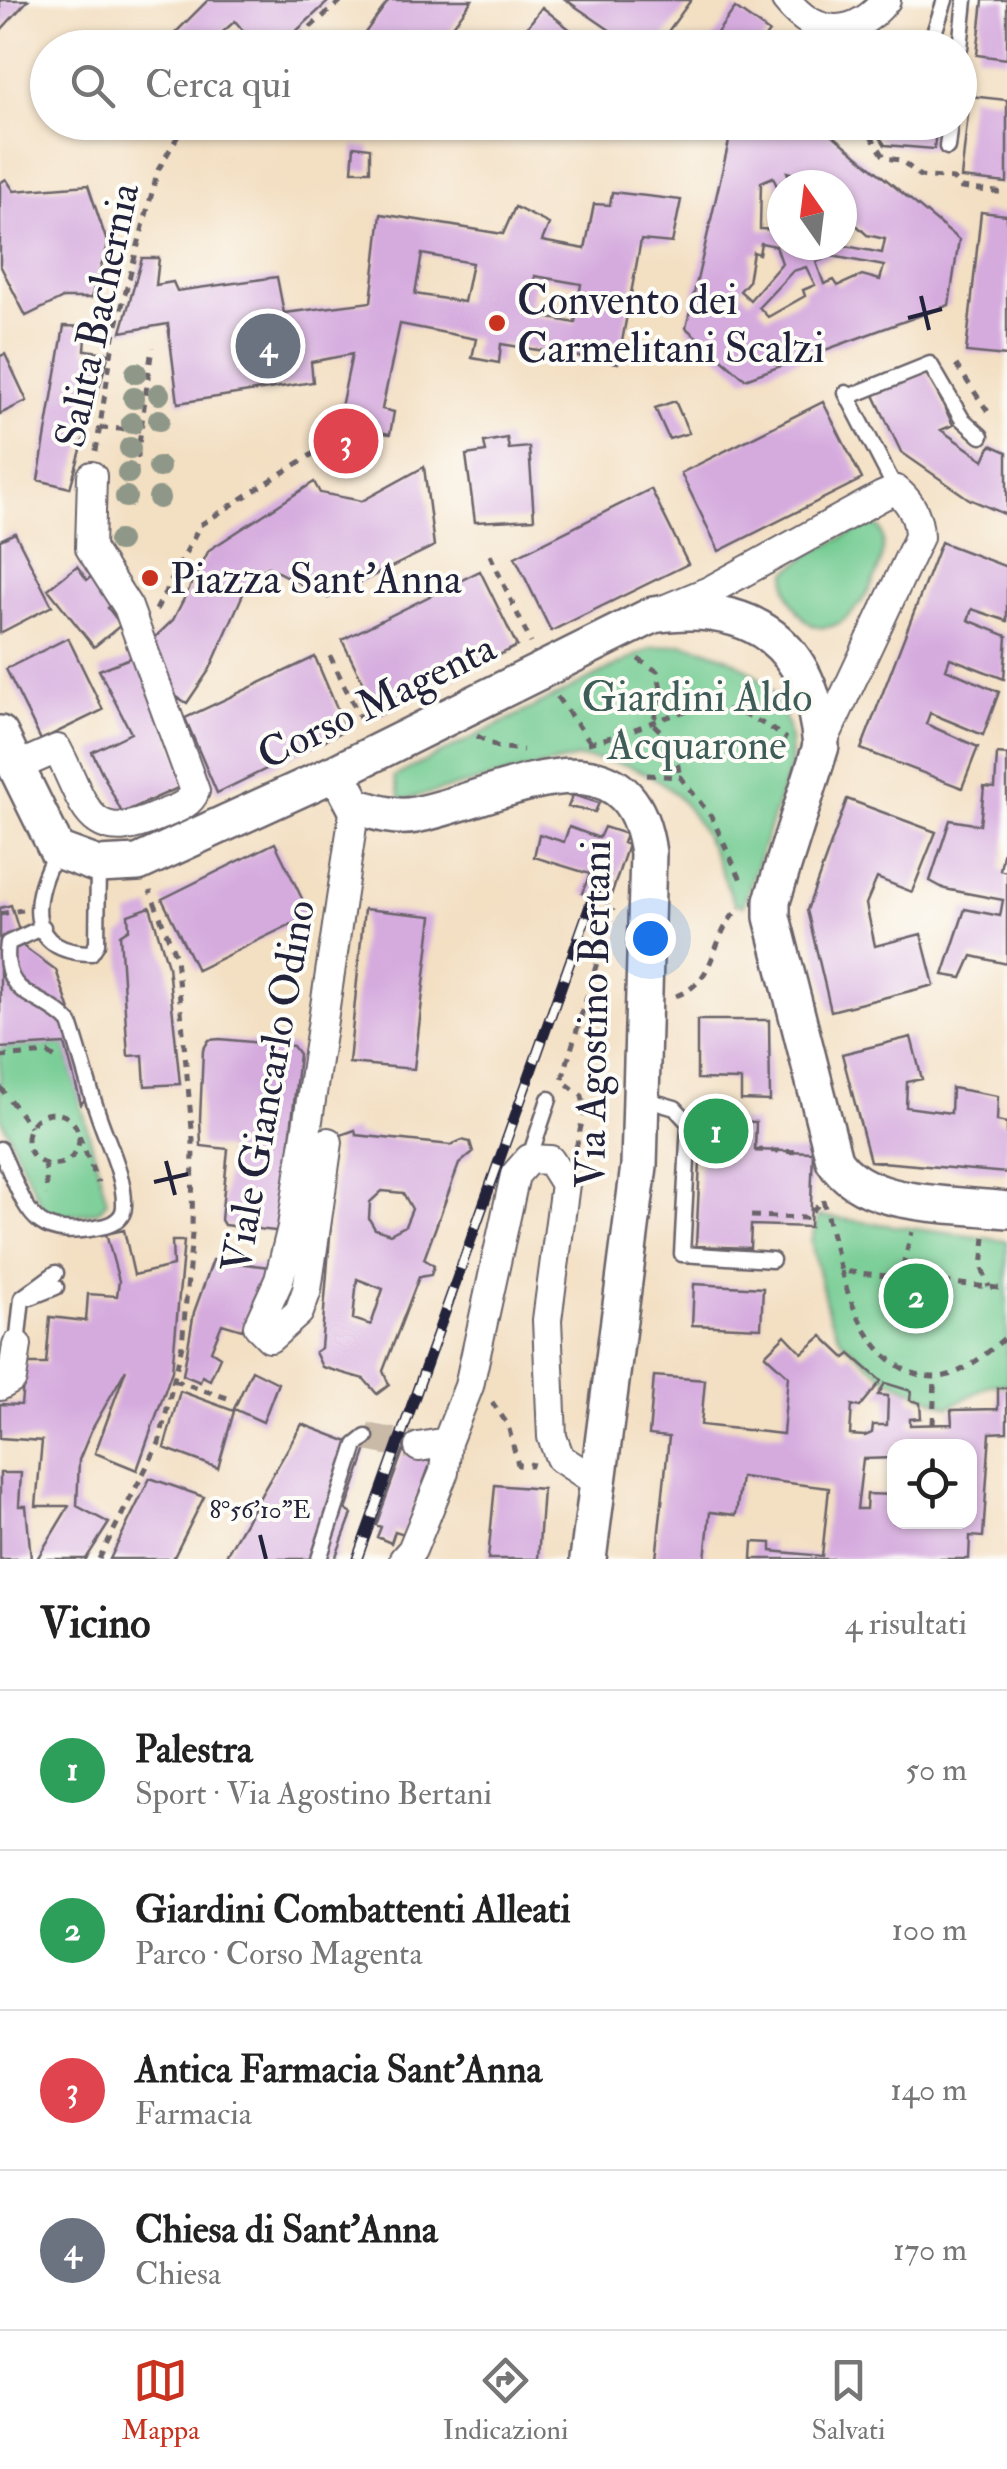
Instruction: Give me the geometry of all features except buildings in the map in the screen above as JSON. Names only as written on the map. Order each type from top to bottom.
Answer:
[{"type":"street","points":[[786,0],[810,24],[836,30]]},
{"type":"street","points":[[844,30],[858,26],[886,0]]},
{"type":"street","points":[[16,767],[57,749],[85,810],[98,822],[117,829],[130,829],[193,798],[195,791],[128,608],[90,548],[92,476]]},
{"type":"street","name":"Corso Magenta","points":[[144,877],[336,772],[709,591],[896,490],[911,505],[920,537],[808,746]]},
{"type":"street","name":"Corso Magenta","points":[[653,615],[680,611],[723,614],[766,632],[802,669],[816,709],[772,901],[772,917],[834,1160],[855,1184],[876,1194],[998,1218]]},
{"type":"street","points":[[0,734],[58,850],[144,877]]},
{"type":"street","points":[[336,772],[355,806]]},
{"type":"street","name":"Via Agostino Bertani","points":[[355,806],[388,816],[413,816],[519,786],[573,776],[592,777],[626,792],[641,818],[648,853],[644,1099],[639,1166],[594,1481],[588,1559]]},
{"type":"street","name":"Viale Giancarlo Odino","points":[[328,1142],[307,1290],[299,1312],[270,1338],[258,1326],[258,1317],[279,1280],[292,1227],[355,806]]},
{"type":"street","points":[[404,1559],[412,1550],[444,1472],[448,1442],[470,1386],[515,1175],[529,1158],[550,1160],[566,1184],[546,1320],[552,1437],[560,1458],[594,1481]]},
{"type":"street","points":[[0,1386],[12,1378],[16,1345]]},
{"type":"street","points":[[419,1446],[448,1442]]},
{"type":"lane","points":[[935,30],[945,0]]},
{"type":"lane","points":[[962,30],[965,0]]},
{"type":"lane","points":[[947,147],[948,140]]},
{"type":"lane","points":[[896,490],[847,395],[930,364],[962,418],[981,436]]},
{"type":"lane","points":[[58,850],[39,882],[36,908],[46,938],[66,953],[91,953],[96,944],[98,865]]},
{"type":"lane","points":[[0,1148],[28,1207],[43,1227],[62,1232],[103,1226],[121,1218],[125,1210],[117,1174],[70,1023],[28,999],[6,975],[4,957],[8,942],[42,927]]},
{"type":"lane","points":[[529,1158],[549,1099]]},
{"type":"lane","points":[[644,1099],[668,1104],[687,1117],[682,1254],[772,1260]]},
{"type":"lane","points":[[16,1345],[25,1294],[56,1280]]},
{"type":"lane","points":[[319,1559],[356,1445],[366,1437]]},
{"type":"path","points":[[307,30],[342,0]]},
{"type":"path","name":"Salita Bachernia","points":[[92,476],[114,336],[158,170],[175,140]]},
{"type":"path","points":[[874,140],[885,158],[901,160],[920,176],[953,179],[961,188],[1007,193]]},
{"type":"path","points":[[135,474],[152,346]]},
{"type":"path","points":[[100,428],[140,430]]},
{"type":"path","points":[[138,638],[160,606],[200,525],[319,450]]},
{"type":"path","points":[[490,555],[532,645]]},
{"type":"path","points":[[330,656],[364,727]]},
{"type":"path","points":[[632,658],[657,671],[663,697],[652,723]]},
{"type":"path","points":[[553,690],[590,743]]},
{"type":"path","points":[[574,747],[688,708],[722,708],[757,717],[808,746]]},
{"type":"path","points":[[644,1003],[670,998],[700,984],[711,968],[724,928],[751,899],[711,816],[680,776],[674,744],[652,723]]},
{"type":"path","points":[[470,732],[498,747],[532,752]]},
{"type":"path","points":[[626,792],[639,778],[655,772],[680,776]]},
{"type":"path","points":[[99,1559],[159,1443],[174,1380],[192,1234],[193,1140],[176,957],[144,877]]},
{"type":"path","points":[[566,1184],[585,1108],[582,1096],[562,1080],[564,1068],[619,891]]},
{"type":"path","points":[[0,914],[13,911]]},
{"type":"path","points":[[0,1056],[48,1053],[58,1058],[66,1072]]},
{"type":"path","points":[[0,1087],[30,1126],[28,1144],[44,1164],[47,1200],[53,1208]]},
{"type":"path","points":[[73,1103],[72,1121],[100,1190]]},
{"type":"path","points":[[30,1126],[50,1113],[72,1121]]},
{"type":"path","points":[[44,1164],[70,1158],[79,1136]]},
{"type":"path","points":[[754,1150],[812,1153]]},
{"type":"path","points":[[751,1216],[805,1218],[823,1200],[824,1222],[860,1326],[878,1347],[910,1371],[935,1378],[962,1369],[1007,1336]]},
{"type":"path","points":[[989,1287],[982,1258],[998,1218]]},
{"type":"path","points":[[890,1277],[903,1266],[912,1234],[910,1220]]},
{"type":"path","points":[[841,1271],[1007,1289]]},
{"type":"path","points":[[934,1424],[935,1378]]},
{"type":"path","points":[[174,1380],[233,1400]]},
{"type":"path","points":[[484,1400],[493,1402],[508,1425],[518,1465],[522,1465]]},
{"type":"green space","points":[[868,525],[879,527],[883,543],[873,582],[847,617],[832,626],[816,626],[801,615],[791,600],[787,572],[813,552]]},
{"type":"green space","name":"Giardini Aldo Acquarone","points":[[682,644],[727,658],[747,669],[763,682],[785,718],[790,767],[743,906],[734,903],[697,822],[663,784],[640,770],[577,758],[401,800],[394,777],[652,648]]},
{"type":"green space","points":[[65,1044],[107,1201],[99,1211],[59,1217],[45,1213],[0,1116],[0,1048]]},
{"type":"green space","points":[[819,1216],[1007,1241],[1007,1385],[990,1385],[949,1407],[884,1377],[841,1340],[829,1316],[811,1241]]},
{"type":"tunnel","points":[[366,1437],[419,1447]]},
{"type":"railway","points":[[357,1559],[602,872]]},
{"type":"place","name":"Convento dei Carmelitani Scalzi","points":[[497,323]]},
{"type":"place","name":"Chiesa di Sant'Anna","points":[[268,346]]},
{"type":"place","name":"Antica Farmacia Sant'Anna","points":[[346,441]]},
{"type":"place","name":"Piazza Sant'Anna","points":[[150,578]]},
{"type":"place","name":"Palestra","points":[[716,1131]]},
{"type":"place","name":"Giardini Combattenti Alleati","points":[[916,1296]]}]
